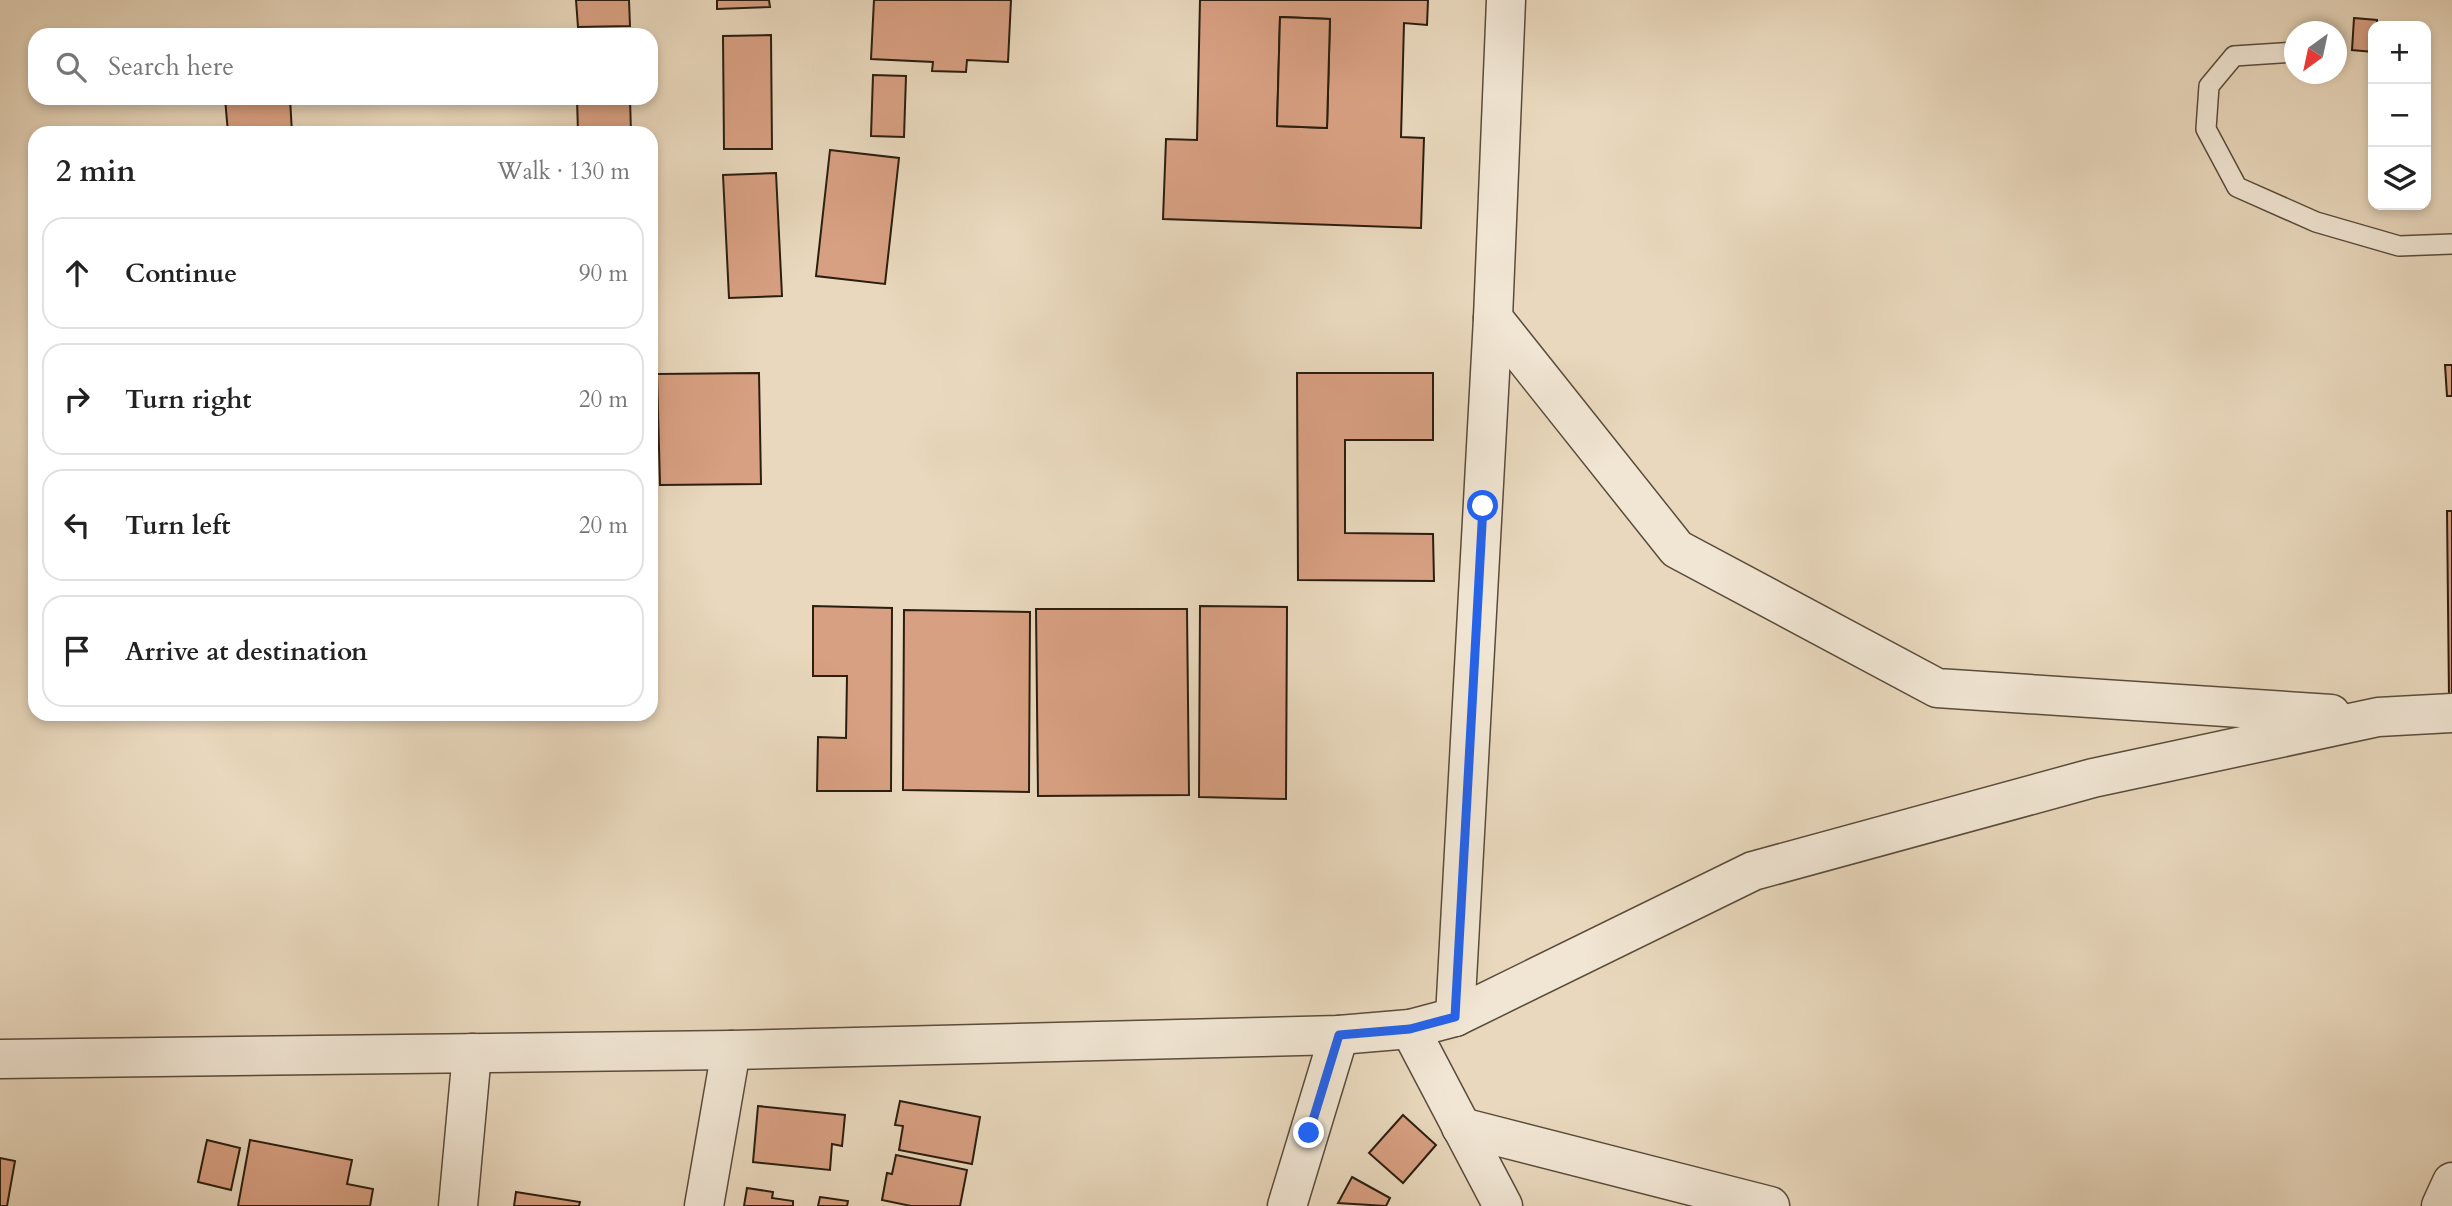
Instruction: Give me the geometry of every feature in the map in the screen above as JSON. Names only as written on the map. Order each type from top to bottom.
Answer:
[{"type":"street","points":[[1455,1017],[1493,318],[1506,0]]},
{"type":"street","points":[[1493,318],[1677,549],[1937,688],[2378,717],[2452,713]]},
{"type":"street","points":[[0,1059],[731,1050],[1339,1035],[1410,1029],[1455,1017],[1753,871],[2093,778],[2378,717]]},
{"type":"street","points":[[1410,1029],[1503,1206]]},
{"type":"street","points":[[1287,1206],[1339,1035]]},
{"type":"street","points":[[704,1206],[731,1050]]},
{"type":"street","points":[[458,1206],[472,1053]]},
{"type":"street","points":[[1461,1127],[1770,1206]]},
{"type":"street","points":[[2441,1206],[2452,1182]]},
{"type":"lane","points":[[2284,53],[2234,56],[2209,86],[2206,129],[2237,187],[2316,222],[2399,246],[2452,244]]},
{"type":"building","points":[[576,0],[629,0],[630,26],[578,27]]},
{"type":"building","points":[[717,0],[769,0],[770,7],[717,9]]},
{"type":"building","points":[[874,0],[1011,0],[1008,62],[967,60],[966,72],[932,71],[933,62],[871,59]]},
{"type":"building","points":[[1200,0],[1428,0],[1427,25],[1404,23],[1401,137],[1424,138],[1421,228],[1163,219],[1166,139],[1197,140]],"holes":[[[1280,17],[1330,19],[1327,128],[1277,126]]]},
{"type":"building","points":[[1280,17],[1330,19],[1327,128],[1277,126]]},
{"type":"building","points":[[2354,18],[2377,20],[2368,21],[2368,52],[2352,50]]},
{"type":"building","points":[[771,35],[772,149],[724,149],[723,36]]},
{"type":"building","points":[[873,75],[906,76],[904,137],[871,136]]},
{"type":"building","points":[[226,105],[290,105],[292,126],[227,126]]},
{"type":"building","points":[[577,105],[630,105],[631,126],[578,126]]},
{"type":"building","points":[[830,150],[899,158],[885,284],[816,276]]},
{"type":"building","points":[[776,173],[782,296],[729,298],[723,175]]},
{"type":"building","points":[[2445,365],[2452,365],[2452,396],[2447,396]]},
{"type":"building","points":[[759,373],[761,484],[660,485],[658,374]]},
{"type":"building","points":[[1297,373],[1433,373],[1433,440],[1345,440],[1345,533],[1433,534],[1434,581],[1298,580]]},
{"type":"building","points":[[2447,511],[2452,511],[2452,697],[2449,697]]},
{"type":"building","points":[[813,606],[892,608],[891,791],[817,791],[818,737],[846,738],[847,676],[813,676]]},
{"type":"building","points":[[1200,606],[1287,607],[1286,799],[1199,797]]},
{"type":"building","points":[[1036,609],[1187,609],[1189,795],[1038,796]]},
{"type":"building","points":[[904,610],[1030,612],[1029,792],[903,790]]},
{"type":"building","points":[[900,1101],[980,1117],[972,1164],[899,1150],[903,1126],[895,1125]]},
{"type":"building","points":[[758,1106],[845,1115],[842,1146],[832,1144],[830,1170],[753,1162]]},
{"type":"building","points":[[1403,1115],[1436,1145],[1403,1183],[1369,1153]]},
{"type":"building","points":[[207,1140],[240,1148],[231,1190],[198,1182]]},
{"type":"building","points":[[250,1140],[352,1160],[347,1184],[373,1189],[370,1206],[238,1206]]},
{"type":"building","points":[[896,1155],[967,1170],[960,1206],[911,1206],[882,1200],[887,1173],[892,1174]]},
{"type":"building","points":[[0,1158],[15,1161],[7,1206],[0,1206]]},
{"type":"building","points":[[1352,1177],[1390,1198],[1386,1206],[1338,1203]]},
{"type":"building","points":[[747,1188],[773,1192],[772,1198],[793,1201],[793,1206],[744,1206]]},
{"type":"building","points":[[516,1192],[580,1202],[579,1206],[514,1206]]},
{"type":"building","points":[[820,1197],[848,1201],[847,1206],[818,1206]]},
{"type":"route","points":[[1309,1133],[1339,1035],[1410,1029],[1455,1017],[1483,506]]}]
